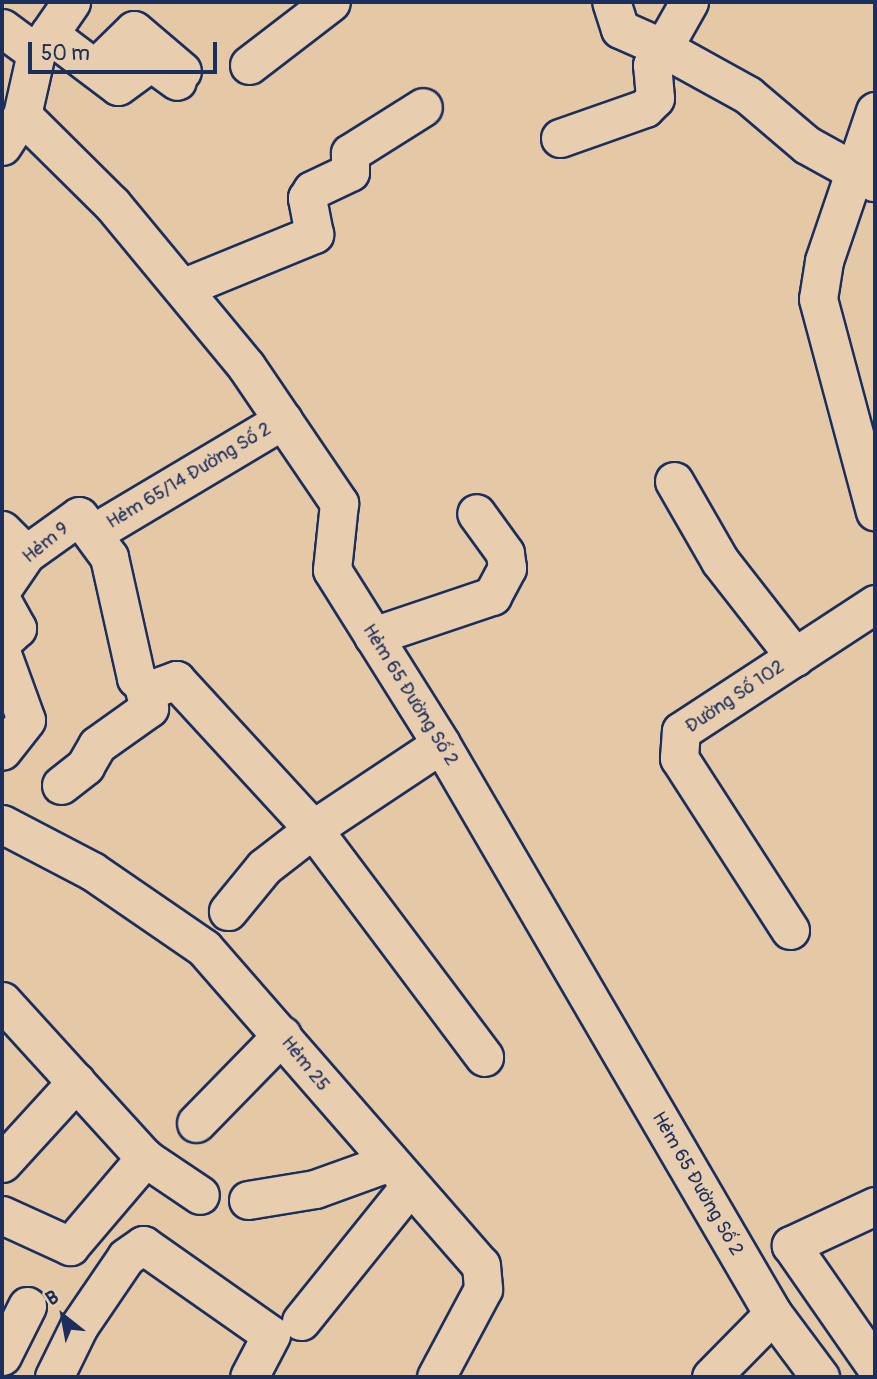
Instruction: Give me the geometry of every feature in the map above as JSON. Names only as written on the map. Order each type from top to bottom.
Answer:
[{"type":"street","points":[[2,146],[22,115],[42,43],[71,2]]},
{"type":"street","points":[[248,65],[331,2]]},
{"type":"street","points":[[611,2],[620,29],[663,48],[748,95],[807,145],[864,176]]},
{"type":"street","points":[[560,138],[645,108],[657,92],[652,65],[689,2]]},
{"type":"street","points":[[2,28],[42,43],[94,68],[134,30],[188,84]]},
{"type":"street","points":[[182,288],[314,234],[307,198],[312,190],[350,172],[350,153],[423,107]]},
{"type":"street","points":[[875,111],[864,176],[818,299],[875,511]]},
{"type":"street","name":"Hẻm 65 Đường Số 2","points":[[22,115],[112,204],[182,288],[283,420],[339,503],[332,570],[441,744],[773,1314],[820,1377]]},
{"type":"street","name":"Hẻm 65/14 Đường Số 2","points":[[96,532],[283,420]]},
{"type":"street","points":[[674,481],[720,561],[795,657]]},
{"type":"street","points":[[373,636],[492,596],[507,568],[505,553],[476,513]]},
{"type":"street","name":"Hẻm 9","points":[[2,589],[14,542],[79,516],[96,532]]},
{"type":"street","points":[[61,785],[85,766],[97,745],[149,708],[109,557],[96,532]]},
{"type":"street","name":"Đường Số 102","points":[[790,930],[679,758],[681,731],[875,604]]},
{"type":"street","points":[[2,751],[26,720],[6,631]]},
{"type":"street","points":[[143,686],[176,680],[313,829],[484,1057]]},
{"type":"street","points":[[228,911],[264,867],[313,829],[441,744]]},
{"type":"street","name":"Hẻm 25","points":[[2,824],[92,871],[204,948],[282,1035],[397,1176],[481,1265],[484,1289],[436,1377]]},
{"type":"street","points":[[2,1001],[145,1158],[200,1195]]},
{"type":"street","points":[[196,1123],[282,1035]]},
{"type":"street","points":[[2,1163],[76,1082]]},
{"type":"street","points":[[70,1246],[145,1158]]},
{"type":"street","points":[[248,1200],[397,1176]]},
{"type":"street","points":[[249,1377],[286,1331],[397,1176]]},
{"type":"street","points":[[875,1206],[790,1245],[875,1366]]},
{"type":"street","points":[[2,1215],[70,1246],[113,1276]]},
{"type":"street","points":[[54,1377],[79,1325],[113,1276],[143,1245],[267,1331],[286,1331]]},
{"type":"street","points":[[2,1356],[27,1306]]},
{"type":"street","points":[[711,1377],[773,1314]]}]
